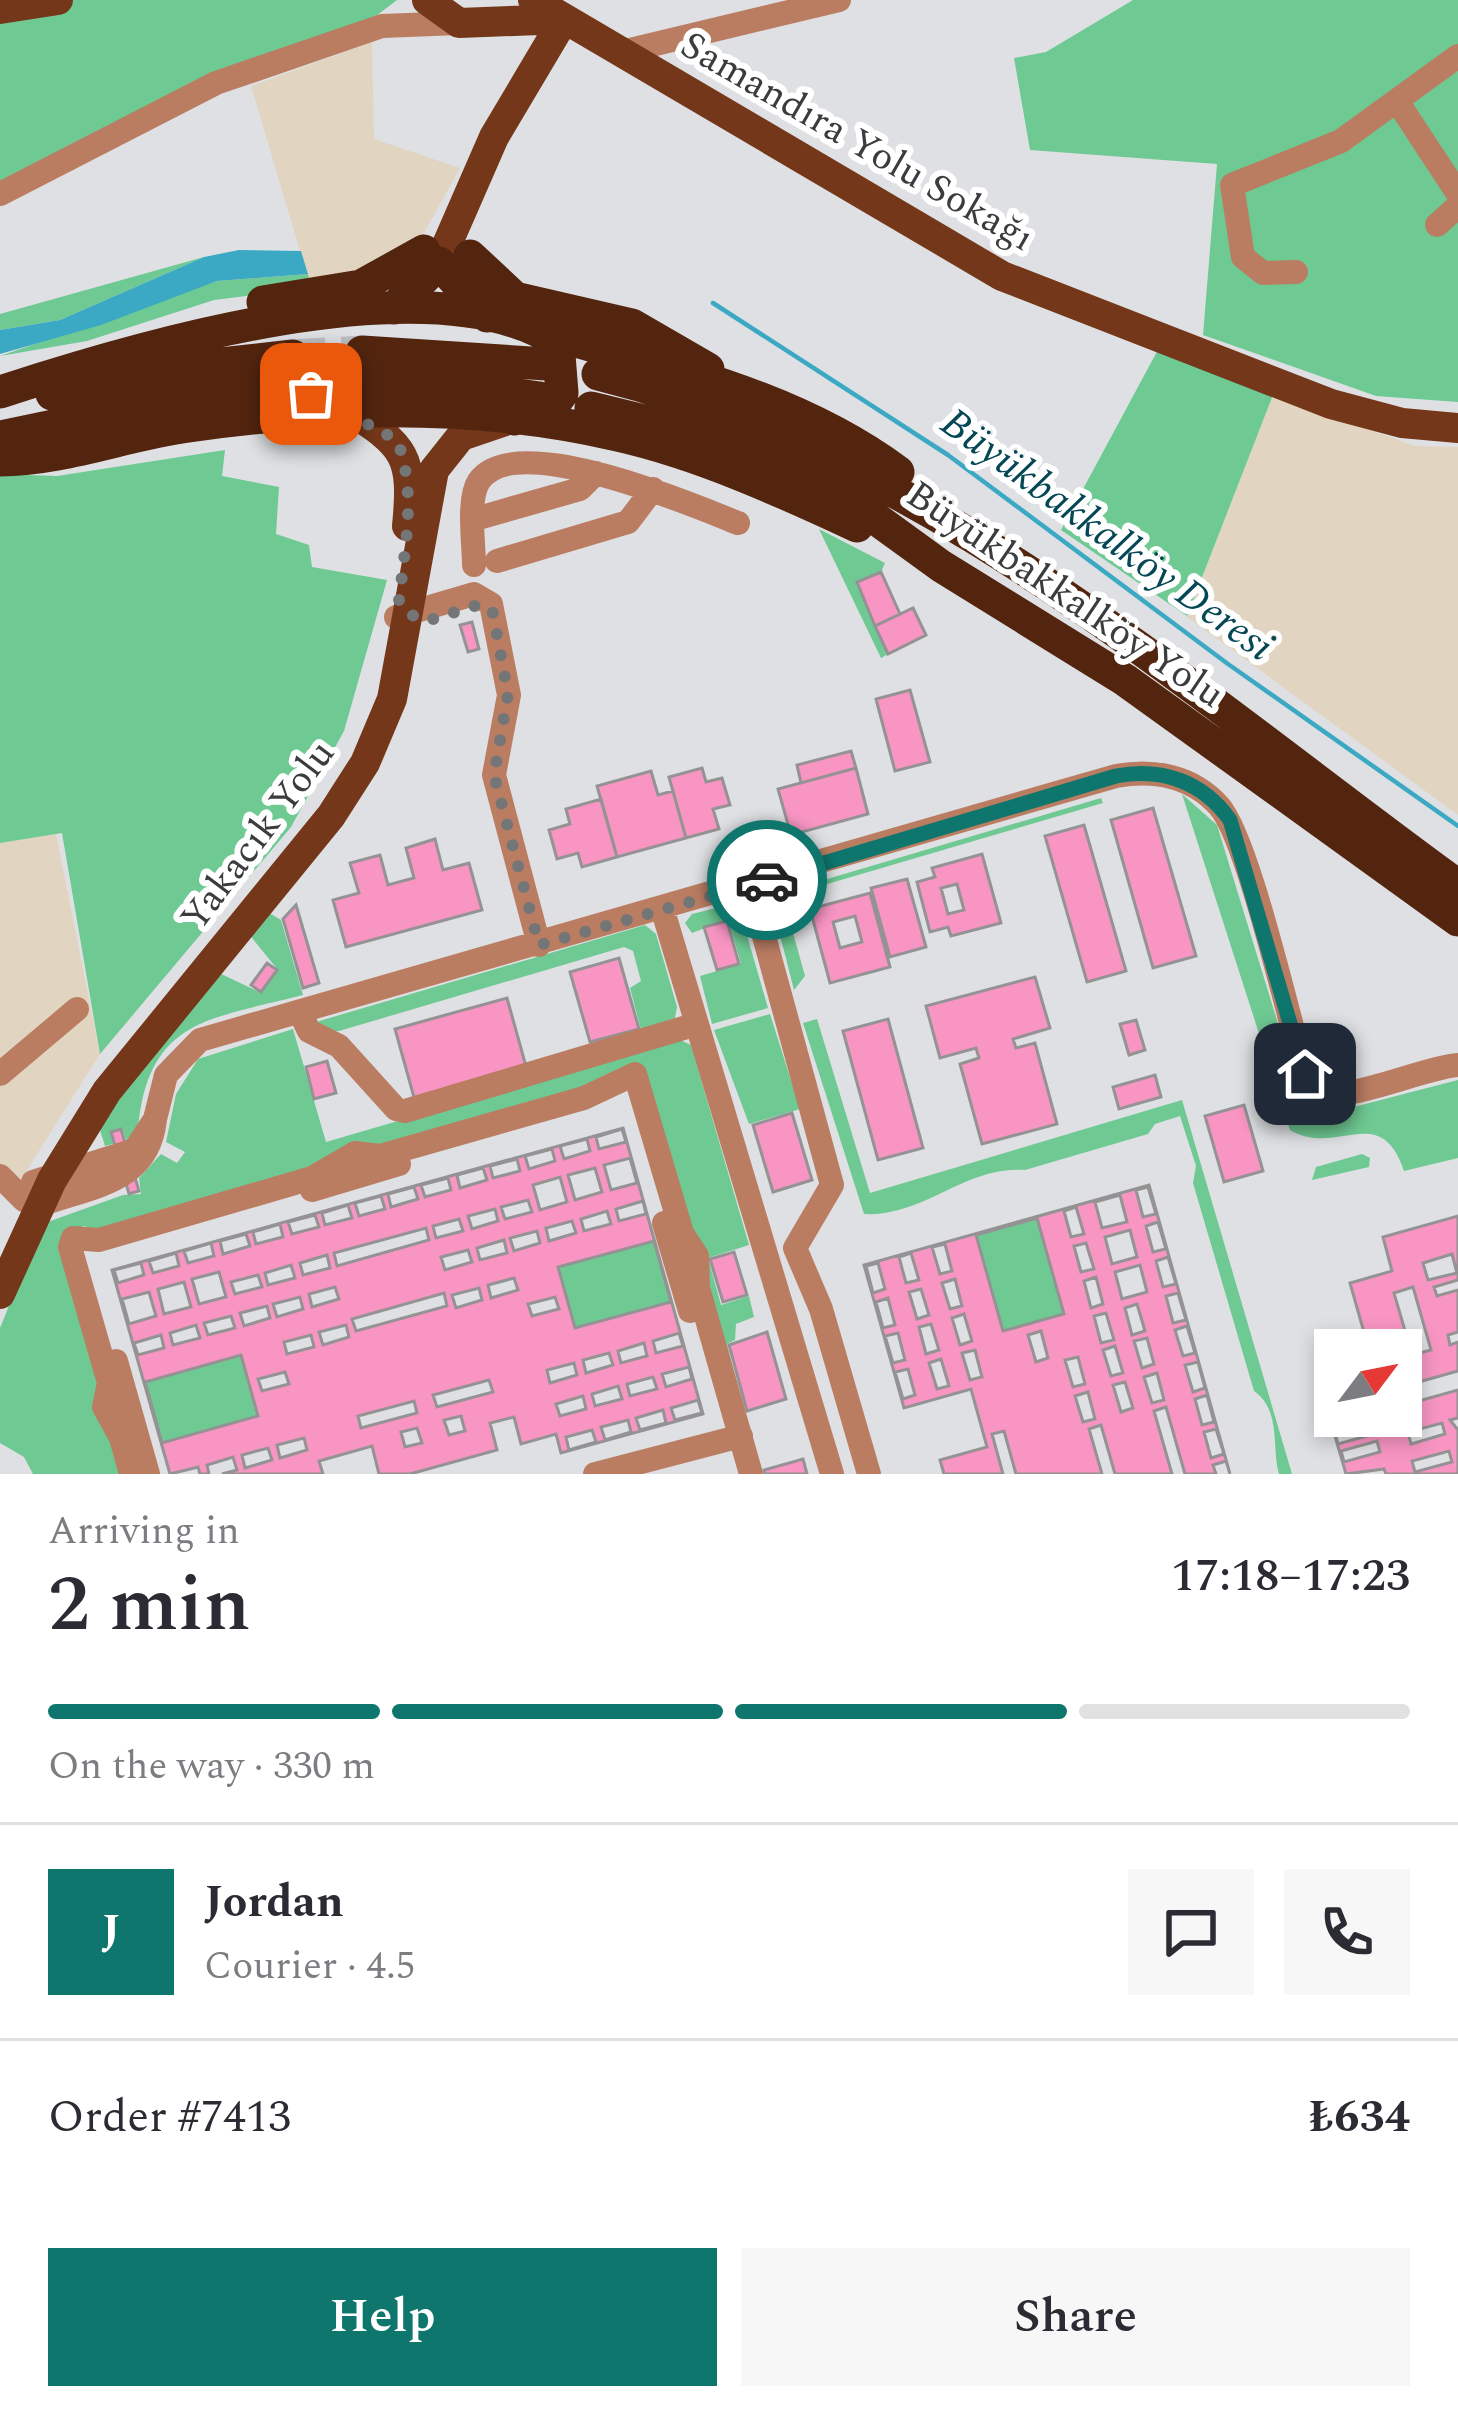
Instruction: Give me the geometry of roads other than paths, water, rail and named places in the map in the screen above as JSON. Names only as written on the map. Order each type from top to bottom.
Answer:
[{"type":"highway","points":[[394,308],[444,257]]},
{"type":"highway","points":[[444,257],[535,378],[619,435],[747,479],[941,566]]},
{"type":"highway","points":[[166,339],[213,311],[378,280],[444,257],[515,298],[632,325],[734,386],[862,445],[963,528]]},
{"type":"highway","points":[[0,392],[166,339],[250,321],[394,308],[487,316]]},
{"type":"highway","points":[[334,316],[301,346],[300,370],[311,394],[358,382],[535,378]]},
{"type":"highway","points":[[0,404],[184,368],[295,371],[0,437]]},
{"type":"highway","name":"Büyükbakkalköy Yolu","points":[[598,374],[715,408],[827,453],[963,528],[1070,594],[1458,886]]},
{"type":"highway","points":[[0,460],[50,459],[358,382],[535,378],[734,386]]},
{"type":"highway","name":"Büyükbakkalköy Yolu","points":[[591,407],[718,439],[780,463],[850,500],[941,566],[1125,680],[1458,920]]},
{"type":"main road","points":[[0,9],[58,0]]},
{"type":"main road","points":[[427,0],[459,23],[570,9]]},
{"type":"main road","name":"Samandıra Yolu Sokağı","points":[[533,0],[570,9],[626,51],[923,233],[1019,284],[1331,404],[1402,422],[1458,428]]},
{"type":"main road","points":[[444,257],[494,137],[570,9]]},
{"type":"main road","name":"Yakacık Yolu","points":[[0,1252],[87,1119],[344,797],[378,738],[413,612],[427,497],[443,454],[535,378]]},
{"type":"main road","name":"Yakacık Yolu","points":[[0,1294],[38,1190],[98,1071],[319,808],[377,700],[413,612],[407,465],[397,440],[358,382]]},
{"type":"street","points":[[382,26],[402,0]]},
{"type":"street","points":[[626,51],[839,0]]},
{"type":"street","points":[[0,194],[216,83],[382,26],[459,23]]},
{"type":"street","points":[[1295,272],[1264,273],[1243,257],[1232,185],[1325,150],[1458,56]]},
{"type":"street","points":[[1397,101],[1458,194]]},
{"type":"street","points":[[1437,225],[1458,206]]},
{"type":"street","points":[[653,489],[628,522],[485,563],[475,519],[477,485],[491,472],[536,465],[596,472],[653,489],[738,523]]},
{"type":"street","points":[[475,519],[580,489],[596,472]]},
{"type":"street","points":[[413,612],[479,594],[493,613],[508,694],[494,775],[539,945]]},
{"type":"street","points":[[0,1176],[38,1190],[144,1161],[166,1075],[190,1046],[1116,776],[1162,774],[1195,786],[1230,820],[1305,1074],[1316,1092],[1335,1096],[1425,1069],[1458,1065]]},
{"type":"street","points":[[750,885],[832,1185],[795,1248],[821,1309],[868,1474]]},
{"type":"street","points":[[663,910],[832,1474]]},
{"type":"street","points":[[0,1074],[77,1009]]},
{"type":"street","points":[[300,1012],[313,1034],[339,1046],[396,1109],[405,1111],[697,1024]]},
{"type":"street","points":[[131,1474],[121,1438],[104,1407],[110,1383],[70,1247],[73,1238],[99,1240],[295,1184],[355,1153],[372,1157],[403,1150],[584,1098],[630,1074],[639,1076],[682,1233],[697,1256],[698,1288],[734,1438],[738,1474]]},
{"type":"street","points":[[148,1474],[89,1258],[618,1100],[629,1106],[734,1438],[752,1474]]},
{"type":"street","points":[[87,1119],[104,1171]]},
{"type":"street","points":[[38,1190],[104,1171]]},
{"type":"street","points":[[595,1474],[734,1438]]},
{"type":"water","points":[[239,250],[301,251],[308,274],[217,281],[101,325],[0,354],[0,330],[60,320],[204,257]]},
{"type":"waterway","name":"Büyükbakkalköy Deresi","points":[[713,303],[948,455],[1228,664],[1458,826]]},
{"type":"tunnel","points":[[293,356],[362,352]]},
{"type":"tunnel","points":[[296,387],[363,384]]}]
